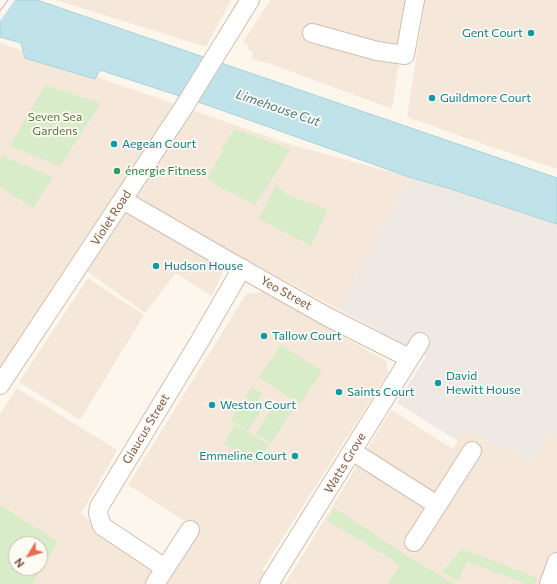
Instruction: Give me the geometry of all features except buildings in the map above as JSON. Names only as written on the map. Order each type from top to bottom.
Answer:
[{"type":"street","name":"Violet Road","points":[[0,385],[182,110],[250,0]]},
{"type":"street","points":[[312,33],[376,51],[405,55],[416,0]]},
{"type":"street","name":"Yeo Street","points":[[123,200],[326,316],[409,358]]},
{"type":"street","name":"Glaucus Street","points":[[165,568],[102,526],[98,513],[99,507],[198,344],[242,268]]},
{"type":"street","name":"Watts Grove","points":[[269,584],[420,342]]},
{"type":"street","points":[[352,451],[437,505]]},
{"type":"street","points":[[414,542],[472,451]]},
{"type":"street","points":[[155,584],[190,530]]},
{"type":"street","points":[[549,584],[557,562]]},
{"type":"shaded area","points":[[56,0],[231,0],[206,47]]},
{"type":"shaded area","points":[[270,0],[408,0],[392,109],[271,64],[251,59],[253,52],[248,49],[248,46],[243,42]]},
{"type":"shaded area","points":[[425,0],[557,0],[557,169],[407,117]]},
{"type":"shaded area","points":[[0,43],[292,145],[409,177],[338,309],[232,252],[212,296],[176,273],[145,313],[73,261],[0,371]]},
{"type":"shaded area","points":[[409,177],[448,188],[557,224],[557,434],[552,433],[530,461],[464,429],[458,441],[397,403],[426,356],[338,309]]},
{"type":"shaded area","points":[[88,278],[144,315],[80,420],[19,382]]},
{"type":"shaded area","points":[[265,292],[386,361],[388,373],[262,570],[285,584],[0,584],[0,414],[17,388],[117,450],[81,514],[167,577],[198,529],[128,485],[246,294]]},
{"type":"shaded area","points":[[391,410],[453,449],[464,429],[530,461],[552,433],[557,434],[557,584],[285,584]]},
{"type":"green space","name":"Seven Sea Gardens","points":[[45,85],[101,103],[60,166],[10,146]]},
{"type":"green space","points":[[234,129],[290,149],[255,205],[209,181],[208,177],[223,151],[221,150]]},
{"type":"green space","points":[[3,156],[53,177],[33,208],[0,187],[0,162]]},
{"type":"green space","points":[[276,185],[287,195],[328,209],[311,246],[259,219]]},
{"type":"green space","points":[[281,345],[322,371],[300,404],[259,377]]},
{"type":"green space","points":[[252,387],[262,393],[256,403],[263,407],[248,431],[231,420]]},
{"type":"green space","points":[[281,404],[292,411],[271,443],[256,434],[271,409],[276,411]]},
{"type":"green space","points":[[235,424],[269,445],[256,464],[224,444]]},
{"type":"green space","points":[[0,505],[58,542],[48,558],[48,536],[8,536],[8,576],[37,576],[32,584],[0,584]]},
{"type":"green space","points":[[334,508],[420,564],[455,584],[388,584],[400,565],[327,520]]},
{"type":"green space","points":[[462,549],[530,575],[537,579],[535,584],[526,584],[467,561],[459,580],[442,572]]},
{"type":"water","name":"Limehouse Cut","points":[[0,0],[37,0],[557,178],[557,224],[448,188],[409,177],[207,105],[100,70],[95,79],[25,58],[21,43],[0,37]]},
{"type":"pier","points":[[0,0],[15,0],[0,21]]},
{"type":"tram line","points":[[0,11],[8,0]]},
{"type":"place","name":"Gent Court","points":[[531,33]]},
{"type":"place","name":"Guildmore Court","points":[[432,98]]},
{"type":"place","name":"Aegean Court","points":[[114,144]]},
{"type":"place","name":"énergie Fitness","points":[[117,171]]},
{"type":"place","name":"Hudson House","points":[[156,266]]},
{"type":"place","name":"Tallow Court","points":[[264,336]]},
{"type":"place","name":"David Hewitt House","points":[[438,383]]},
{"type":"place","name":"Saints Court","points":[[339,392]]},
{"type":"place","name":"Weston Court","points":[[212,405]]},
{"type":"place","name":"Emmeline Court","points":[[295,456]]}]
